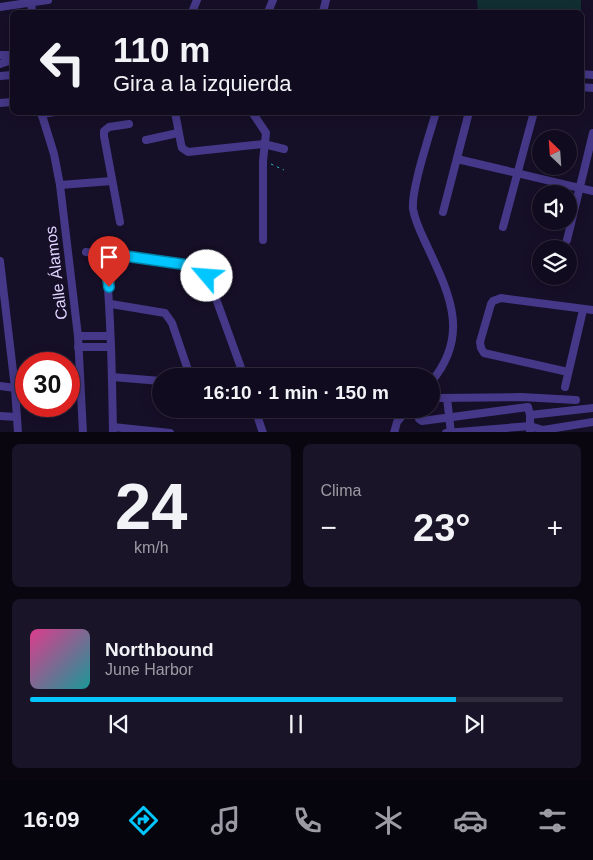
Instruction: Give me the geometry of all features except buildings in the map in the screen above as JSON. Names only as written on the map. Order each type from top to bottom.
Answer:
[{"type":"street","points":[[0,7],[16,2],[48,0]]},
{"type":"street","name":"Calle Álamos","points":[[41,115],[54,154],[60,185],[78,336],[83,432]]},
{"type":"street","points":[[175,115],[181,144],[185,150],[192,152],[264,144],[284,149]]},
{"type":"street","points":[[254,115],[266,133],[263,161],[263,240]]},
{"type":"street","points":[[435,115],[416,187],[413,207],[423,236],[448,290],[454,324],[448,358],[440,371]]},
{"type":"street","points":[[443,212],[468,115]]},
{"type":"street","points":[[503,227],[533,115]]},
{"type":"street","points":[[120,222],[104,131],[110,127],[129,124]]},
{"type":"street","points":[[146,140],[178,133]]},
{"type":"street","points":[[567,240],[593,133]]},
{"type":"street","points":[[457,160],[593,191]]},
{"type":"street","points":[[60,185],[112,181]]},
{"type":"street","points":[[86,252],[195,266],[202,269],[211,285],[241,368]]},
{"type":"street","points":[[105,253],[110,304],[113,430],[170,432]]},
{"type":"street","points":[[0,261],[4,314],[15,388],[0,386]]},
{"type":"street","points":[[568,372],[487,354],[481,348],[481,339],[491,304],[496,299],[501,298],[593,310]]},
{"type":"street","points":[[110,304],[166,313],[172,323],[187,368]]},
{"type":"street","points":[[565,387],[583,310]]},
{"type":"street","points":[[78,336],[110,336]]},
{"type":"street","points":[[78,347],[110,348]]},
{"type":"street","points":[[112,377],[152,380]]},
{"type":"street","points":[[440,398],[521,397],[576,400]]},
{"type":"street","points":[[447,398],[451,432]]},
{"type":"street","points":[[488,398],[489,412]]},
{"type":"street","points":[[419,418],[422,421],[526,407],[529,408],[530,429]]},
{"type":"street","points":[[530,414],[593,408]]},
{"type":"street","points":[[0,416],[15,417]]},
{"type":"street","points":[[17,417],[18,432]]},
{"type":"street","points":[[258,418],[263,432]]},
{"type":"street","points":[[394,432],[400,418]]},
{"type":"street","points":[[446,432],[543,430],[593,422]]},
{"type":"path","points":[[263,161],[284,170]]},
{"type":"green space","points":[[477,0],[581,0],[581,10],[478,10]]},
{"type":"route","points":[[109,287],[105,253],[195,266],[202,269],[207,276]]}]
